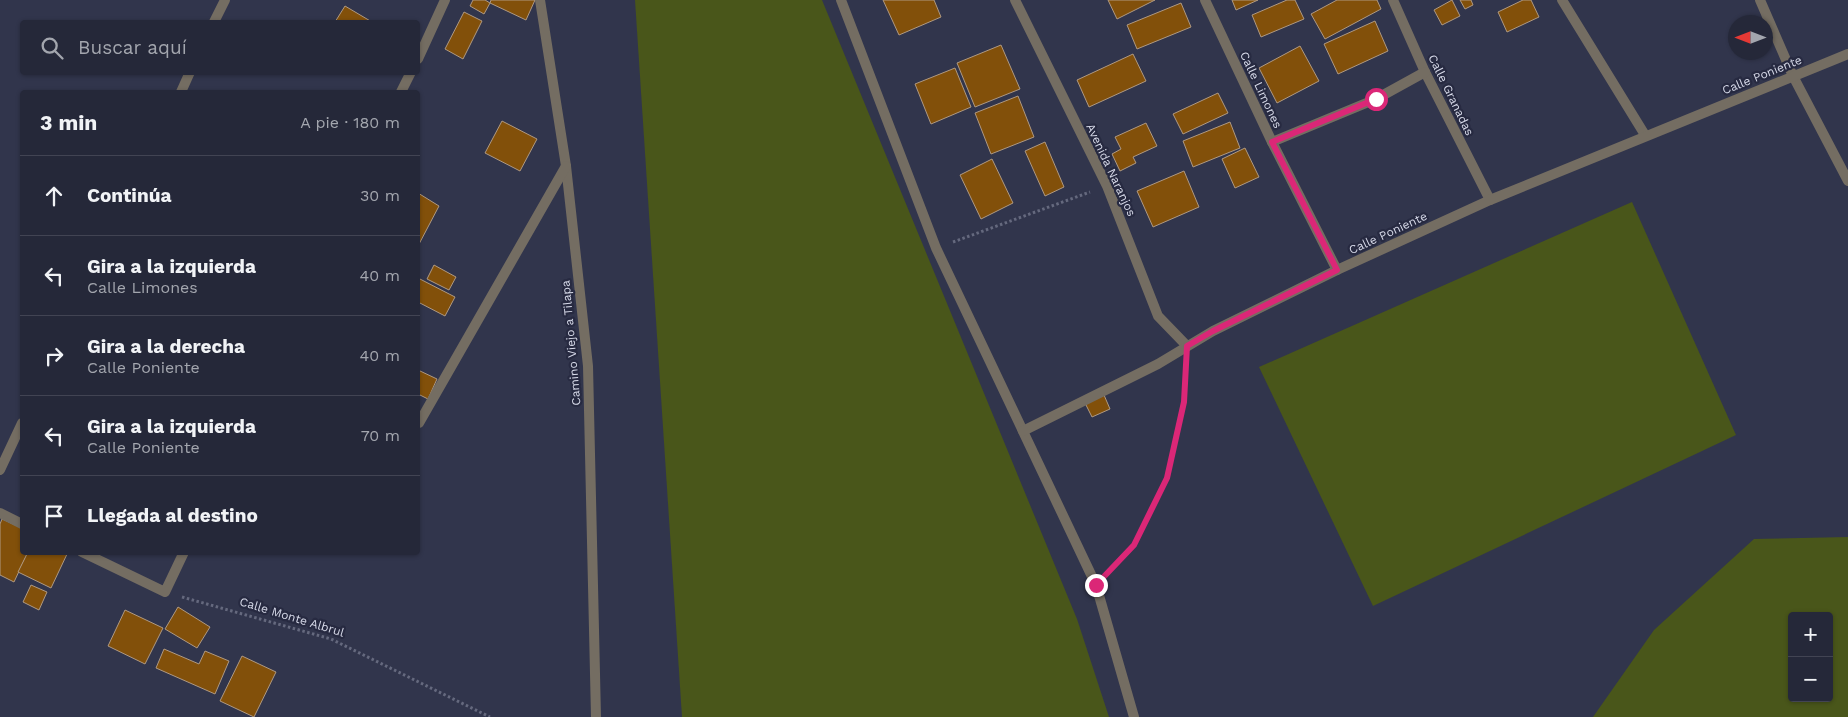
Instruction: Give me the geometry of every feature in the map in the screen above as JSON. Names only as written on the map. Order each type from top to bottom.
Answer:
[{"type":"street","points":[[215,20],[225,0]]},
{"type":"street","points":[[420,55],[445,0]]},
{"type":"street","name":"Camino Viejo a Tilapa","points":[[540,0],[566,166],[588,366],[596,717]]},
{"type":"street","points":[[841,0],[936,248],[1096,585],[1134,717]]},
{"type":"street","name":"Avenida Naranjos","points":[[1015,0],[1107,186],[1158,316],[1187,346]]},
{"type":"street","name":"Calle Limones","points":[[1204,0],[1272,142],[1337,270]]},
{"type":"street","name":"Calle Granadas","points":[[1393,0],[1425,72],[1490,200]]},
{"type":"street","points":[[1562,0],[1645,135]]},
{"type":"street","points":[[1760,0],[1793,76],[1848,181]]},
{"type":"street","name":"Calle Poniente","points":[[1023,431],[1158,364],[1213,331],[1337,270],[1490,200],[1645,135],[1848,54]]},
{"type":"street","points":[[1272,142],[1376,99],[1425,72]]},
{"type":"street","points":[[182,90],[189,75]]},
{"type":"street","points":[[403,90],[410,75]]},
{"type":"street","points":[[420,420],[566,166]]},
{"type":"street","points":[[0,470],[20,427]]},
{"type":"street","points":[[0,513],[20,523]]},
{"type":"street","points":[[88,555],[165,592],[183,555]]},
{"type":"path","points":[[936,248],[1107,186]]},
{"type":"path","points":[[1096,585],[1134,545],[1167,478],[1184,402],[1187,346]]},
{"type":"path","name":"Calle Monte Albrul","points":[[165,592],[331,640],[490,717]]},
{"type":"green space","points":[[635,0],[822,0],[1077,619],[1109,717],[682,717]]},
{"type":"green space","points":[[1632,202],[1736,435],[1373,606],[1259,367]]},
{"type":"green space","points":[[1848,537],[1848,717],[1593,717],[1654,630],[1754,539]]},
{"type":"building","points":[[473,0],[485,0],[490,3],[484,14],[470,6]]},
{"type":"building","points":[[491,0],[535,0],[526,20],[490,3]]},
{"type":"building","points":[[883,0],[934,0],[941,17],[899,35]]},
{"type":"building","points":[[1108,0],[1155,0],[1117,19]]},
{"type":"building","points":[[1232,0],[1258,0],[1236,10]]},
{"type":"building","points":[[1287,0],[1295,0],[1304,19],[1261,37],[1252,15]]},
{"type":"building","points":[[1337,0],[1377,0],[1381,9],[1325,39],[1311,14]]},
{"type":"building","points":[[1452,0],[1460,16],[1442,25],[1434,10]]},
{"type":"building","points":[[1460,0],[1471,0],[1473,5],[1465,9]]},
{"type":"building","points":[[1523,0],[1531,0],[1539,17],[1507,32],[1498,12]]},
{"type":"building","points":[[1181,3],[1191,27],[1137,49],[1127,25]]},
{"type":"building","points":[[345,6],[369,20],[336,20]]},
{"type":"building","points":[[464,12],[482,21],[463,59],[445,49]]},
{"type":"building","points":[[1375,21],[1388,51],[1338,74],[1324,44]]},
{"type":"building","points":[[1001,45],[1020,89],[975,107],[957,63]]},
{"type":"building","points":[[1300,46],[1319,81],[1277,103],[1259,68]]},
{"type":"building","points":[[1133,54],[1146,81],[1089,107],[1077,80]]},
{"type":"building","points":[[955,68],[971,107],[931,124],[915,84]]},
{"type":"building","points":[[1218,93],[1228,113],[1183,134],[1173,114]]},
{"type":"building","points":[[1018,96],[1034,137],[991,154],[975,113]]},
{"type":"building","points":[[502,121],[537,139],[520,171],[485,153]]},
{"type":"building","points":[[1230,122],[1240,148],[1193,167],[1183,141]]},
{"type":"building","points":[[1146,123],[1157,146],[1133,157],[1136,163],[1120,171],[1112,154],[1121,149],[1115,137]]},
{"type":"building","points":[[1045,142],[1064,187],[1045,196],[1025,151]]},
{"type":"building","points":[[1245,148],[1259,177],[1235,188],[1222,159]]},
{"type":"building","points":[[992,159],[1013,203],[981,219],[960,175]]},
{"type":"building","points":[[1184,171],[1199,207],[1153,227],[1137,191]]},
{"type":"building","points":[[420,194],[439,206],[420,242]]},
{"type":"building","points":[[434,265],[456,277],[449,290],[427,279]]},
{"type":"building","points":[[420,279],[455,297],[445,316],[420,303]]},
{"type":"building","points":[[420,371],[437,379],[428,399],[420,395]]},
{"type":"building","points":[[1104,395],[1110,409],[1092,417],[1085,403]]},
{"type":"building","points":[[2,519],[20,527],[20,555],[27,555],[14,582],[0,575],[0,524]]},
{"type":"building","points":[[26,555],[67,555],[51,588],[18,572]]},
{"type":"building","points":[[31,585],[47,592],[39,610],[23,602]]},
{"type":"building","points":[[178,607],[210,627],[197,648],[165,629]]},
{"type":"building","points":[[125,610],[163,628],[145,664],[108,646]]},
{"type":"building","points":[[164,649],[199,664],[205,651],[229,661],[215,694],[156,668]]},
{"type":"building","points":[[242,656],[276,672],[254,717],[220,701]]},
{"type":"route","points":[[1096,585],[1134,545],[1167,478],[1184,402],[1187,346],[1213,331],[1337,270],[1272,142],[1376,99]]}]
